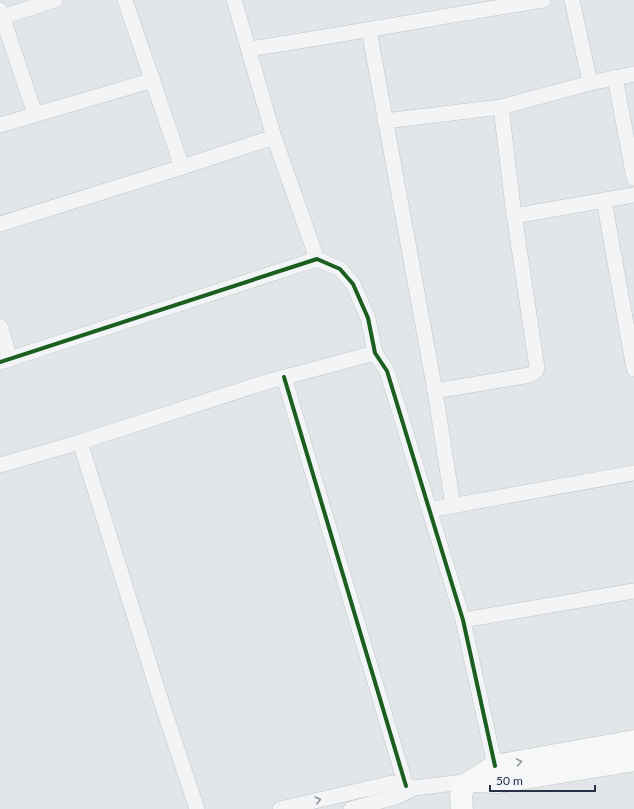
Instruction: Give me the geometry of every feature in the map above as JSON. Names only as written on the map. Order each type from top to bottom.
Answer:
[{"type":"street","points":[[35,114],[1,13],[55,0]]},
{"type":"street","points":[[125,0],[182,167]]},
{"type":"street","points":[[234,0],[274,137],[317,259]]},
{"type":"street","points":[[249,49],[369,30],[457,7],[543,0]]},
{"type":"street","points":[[572,0],[590,83]]},
{"type":"street","points":[[369,30],[435,391],[453,506]]},
{"type":"street","points":[[385,121],[501,107],[590,83],[634,74]]},
{"type":"street","points":[[615,78],[634,178]]},
{"type":"street","points":[[0,125],[153,80]]},
{"type":"street","points":[[435,391],[530,375],[536,371],[537,364],[514,216],[501,107]]},
{"type":"street","points":[[0,224],[274,137]]},
{"type":"street","points":[[514,216],[634,195]]},
{"type":"street","points":[[604,200],[634,369]]},
{"type":"street","points":[[0,326],[5,360],[317,259],[340,269],[354,284],[368,318],[375,353],[387,371],[463,620],[495,766]]},
{"type":"street","points":[[0,465],[80,442],[206,401],[375,353]]},
{"type":"street","points":[[284,378],[410,787]]},
{"type":"street","points":[[80,442],[162,704],[197,809]]},
{"type":"street","points":[[429,510],[634,473]]},
{"type":"street","points":[[463,620],[634,591]]},
{"type":"street","points":[[462,809],[462,791],[465,785],[495,766],[634,741]]},
{"type":"street","points":[[280,809],[392,783],[410,787],[471,781],[499,782],[634,760]]},
{"type":"street","points":[[352,809],[396,797],[410,787]]},
{"type":"cycle path","points":[[0,362],[317,259],[340,269],[353,284],[368,318],[375,353],[387,371],[463,620],[495,766]]},
{"type":"cycle path","points":[[284,377],[406,786]]}]
